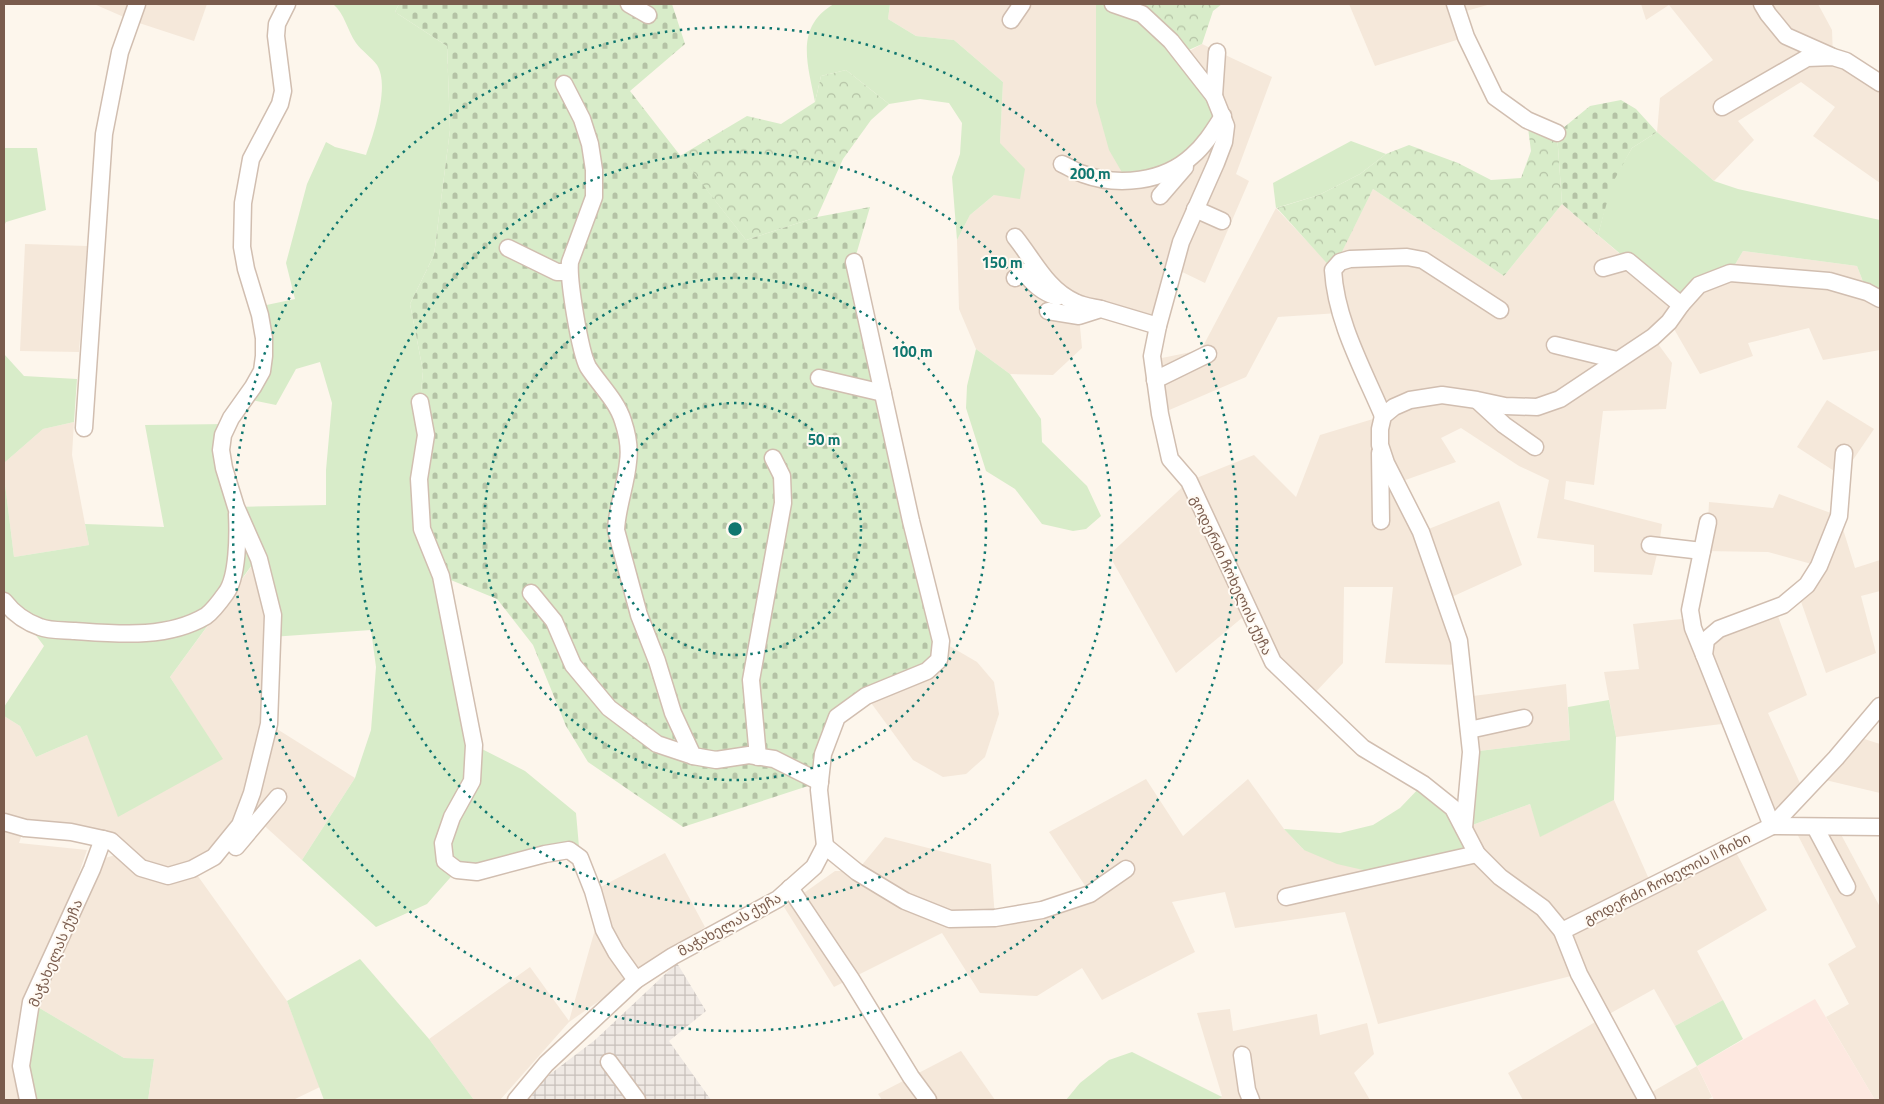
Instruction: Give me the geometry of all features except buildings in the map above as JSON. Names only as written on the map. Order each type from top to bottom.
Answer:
[{"type":"street","points":[[84,428],[104,134],[120,52],[137,4]]},
{"type":"street","points":[[214,857],[240,824],[252,793],[269,724],[273,615],[259,559],[236,507],[224,468],[221,450],[223,434],[231,418],[262,370],[264,338],[260,315],[246,269],[241,228],[244,188],[250,159],[280,104],[284,91],[276,36],[277,24],[287,4]]},
{"type":"street","points":[[629,4],[648,15]]},
{"type":"street","points":[[1011,20],[1022,4]]},
{"type":"street","name":"გოდერძი ჩოხელის ქუჩა","points":[[1113,4],[1142,14],[1171,41],[1214,96],[1226,126],[1224,142],[1181,242],[1158,326],[1152,356],[1160,414],[1170,459],[1189,481],[1273,662],[1362,748],[1423,784],[1453,808],[1477,854],[1500,877],[1544,908],[1562,931],[1580,974],[1644,1099]]},
{"type":"street","points":[[1456,4],[1466,37],[1495,97],[1527,120],[1557,133]]},
{"type":"street","points":[[1762,4],[1786,36],[1846,61],[1880,83]]},
{"type":"street","points":[[1214,96],[1217,52]]},
{"type":"street","points":[[1722,107],[1807,58],[1833,57]]},
{"type":"street","points":[[564,84],[582,119],[590,144],[594,170],[594,197],[570,262],[569,272],[587,364],[614,402],[623,419],[627,440],[628,461],[616,530],[639,615],[658,661],[673,712],[693,756]]},
{"type":"street","points":[[1160,196],[1205,143],[1223,116]]},
{"type":"street","points":[[1062,164],[1083,174],[1105,180],[1127,181],[1152,177],[1174,170],[1192,157]]},
{"type":"street","points":[[1195,209],[1222,221]]},
{"type":"street","points":[[241,228],[252,211]]},
{"type":"street","points":[[1015,237],[1048,281],[1062,294],[1075,302]]},
{"type":"street","points":[[508,248],[558,272],[569,272]]},
{"type":"street","points":[[1381,520],[1380,429],[1383,416],[1340,313],[1334,290],[1333,270],[1340,262],[1350,259],[1407,257],[1423,260],[1500,310]]},
{"type":"street","points":[[1603,268],[1628,261],[1681,305]]},
{"type":"street","points":[[854,262],[911,521],[941,641],[939,660],[927,671],[866,696],[837,717],[823,754],[819,790],[824,846],[857,872],[905,901],[950,919],[995,918],[1042,910],[1090,894],[1126,869]]},
{"type":"street","points":[[1015,278],[1024,272],[1031,282],[1045,293],[1158,326]]},
{"type":"street","points":[[1383,416],[1394,407],[1410,400],[1442,395],[1505,406],[1537,407],[1560,399],[1658,332],[1669,322],[1699,285],[1730,273],[1829,281],[1866,292],[1880,299]]},
{"type":"street","points":[[1048,311],[1079,316],[1101,309]]},
{"type":"street","points":[[1555,344],[1617,360]]},
{"type":"street","points":[[1155,380],[1208,354]]},
{"type":"street","points":[[819,378],[883,393]]},
{"type":"street","points":[[1478,400],[1504,425],[1535,447]]},
{"type":"street","points":[[420,402],[426,435],[419,480],[422,528],[441,576],[474,745],[472,781],[452,817],[443,843],[445,860],[457,870],[477,872],[545,854],[569,850],[580,858],[593,890],[604,930],[616,952],[636,980]]},
{"type":"street","points":[[1380,446],[1386,463],[1420,532],[1459,640],[1471,752],[1464,828]]},
{"type":"street","points":[[1704,654],[1706,640],[1718,629],[1783,605],[1807,585],[1819,566],[1839,516],[1844,453]]},
{"type":"street","points":[[758,756],[751,680],[783,503],[782,476],[773,458]]},
{"type":"street","points":[[4,601],[15,615],[42,628],[117,634],[155,632],[181,627],[207,615],[228,591],[238,542],[236,507]]},
{"type":"street","points":[[1708,522],[1690,610],[1693,628],[1772,826]]},
{"type":"street","points":[[1650,545],[1702,551]]},
{"type":"street","points":[[530,593],[554,622],[573,665],[609,708],[657,744],[693,756],[716,760],[749,755],[774,759],[820,782]]},
{"type":"street","name":"გოდერძი ჩოხელის II ჩიხი","points":[[1562,931],[1772,826],[1836,758],[1880,706]]},
{"type":"street","points":[[1469,730],[1524,718]]},
{"type":"street","points":[[4,822],[25,828],[72,832],[111,841],[141,868],[168,876],[192,869],[214,857],[233,851],[278,797]]},
{"type":"street","name":"გოდერძი ჩოხელის II ჩიხი","points":[[1772,826],[1880,827]]},
{"type":"street","points":[[1815,826],[1847,887]]},
{"type":"street","name":"მაჭახელას ქუჩა","points":[[28,1100],[21,1066],[31,1002],[92,869],[103,839]]},
{"type":"street","name":"მაჭახელას ქუჩა","points":[[516,1100],[546,1064],[636,980],[673,956],[778,899],[814,867],[824,846]]},
{"type":"street","points":[[1286,897],[1477,854]]},
{"type":"street","points":[[790,888],[851,979],[910,1078],[928,1100]]},
{"type":"street","points":[[1242,1055],[1250,1100]]},
{"type":"street","points":[[609,1062],[637,1100]]},
{"type":"shaded area","points":[[94,4],[207,4],[194,41],[133,21]]},
{"type":"shaded area","points":[[890,4],[1096,4],[1096,103],[1202,44],[1272,77],[1236,174],[1249,181],[1205,283],[1174,268],[1158,326],[1101,309],[1079,316],[1082,348],[1053,375],[1010,374],[976,349],[959,309],[957,240],[970,215],[994,195],[1000,143],[1003,82],[954,40],[916,36],[888,19]]},
{"type":"shaded area","points":[[1349,4],[1491,4],[1459,13],[1466,37],[1375,66]]},
{"type":"shaded area","points":[[1641,4],[1818,4],[1832,30],[1833,57],[1880,83],[1880,183],[1813,136],[1835,107],[1801,82],[1738,121],[1754,140],[1714,181],[1657,132],[1660,98],[1713,60],[1669,5],[1646,20]]},
{"type":"shaded area","points":[[1373,189],[1504,276],[1562,204],[1628,261],[1730,273],[1743,251],[1857,266],[1867,292],[1880,299],[1880,350],[1823,360],[1809,328],[1748,343],[1753,356],[1700,374],[1670,322],[1653,337],[1672,363],[1666,409],[1603,411],[1594,485],[1566,481],[1564,499],[1662,524],[1652,575],[1594,572],[1594,545],[1537,538],[1549,480],[1519,466],[1461,428],[1441,438],[1456,462],[1397,483],[1421,532],[1499,501],[1522,565],[1445,600],[1462,665],[1385,663],[1393,587],[1344,587],[1343,663],[1311,697],[1273,662],[1249,612],[1176,673],[1109,555],[1189,481],[1254,455],[1296,497],[1320,435],[1383,416],[1339,313],[1278,317],[1246,377],[1160,414],[1152,360],[1201,350],[1276,208],[1333,269]]},
{"type":"shaded area","points":[[25,244],[87,246],[79,352],[20,351]]},
{"type":"shaded area","points":[[1827,400],[1874,429],[1842,476],[1797,447]]},
{"type":"shaded area","points":[[74,422],[72,455],[89,545],[14,557],[4,463],[43,429]]},
{"type":"shaded area","points":[[1779,494],[1839,516],[1855,568],[1880,560],[1880,591],[1861,596],[1876,653],[1826,673],[1798,593],[1819,566],[1768,552],[1702,551],[1708,522],[1709,502],[1773,508]]},
{"type":"shaded area","points":[[254,563],[266,617],[265,723],[236,823],[204,856],[171,871],[142,862],[106,833],[26,823],[19,843],[87,850],[63,920],[23,1006],[25,1100],[4,1100],[4,716],[20,726],[36,757],[87,735],[222,759],[170,677]]},
{"type":"shaded area","points":[[1775,608],[1807,695],[1768,713],[1804,792],[1772,826],[1730,723],[1616,737],[1604,672],[1639,669],[1633,624],[1691,618],[1706,640]]},
{"type":"shaded area","points":[[941,641],[977,662],[994,682],[999,714],[985,757],[966,774],[943,777],[913,760],[866,696]]},
{"type":"shaded area","points":[[1566,684],[1570,740],[1471,752],[1465,697]]},
{"type":"shaded area","points":[[269,724],[355,778],[302,860],[246,809]]},
{"type":"shaded area","points":[[1855,736],[1880,744],[1880,793],[1817,778]]},
{"type":"shaded area","points":[[1146,779],[1183,836],[1248,779],[1284,829],[1304,850],[1464,828],[1530,804],[1541,836],[1614,800],[1652,886],[1732,845],[1767,910],[1697,951],[1723,1000],[1675,1026],[1654,989],[1602,1018],[1579,974],[1378,1024],[1345,912],[1235,928],[1225,892],[1172,902],[1195,952],[1102,1000],[1082,968],[1037,996],[980,993],[942,933],[834,987],[784,907],[835,871],[857,871],[885,837],[991,864],[995,918],[1090,893],[1049,832]]},
{"type":"shaded area","points":[[1793,826],[1837,827],[1880,907],[1880,1100],[1875,1100],[1826,1017],[1849,1004],[1828,964],[1856,947]]},
{"type":"shaded area","points":[[665,853],[705,927],[569,1022],[500,1100],[474,1100],[429,1039],[530,967],[569,1021],[596,926],[593,891]]},
{"type":"shaded area","points":[[115,855],[130,865],[195,872],[287,1001],[320,1087],[293,1100],[148,1100],[154,1059],[124,1058],[36,1006],[102,859]]},
{"type":"shaded area","points":[[677,963],[706,1011],[669,1041],[711,1100],[529,1100],[545,1078],[595,1040]]},
{"type":"shaded area","points":[[1815,999],[1875,1100],[1714,1100],[1697,1066]]},
{"type":"shaded area","points":[[1230,1009],[1233,1031],[1317,1014],[1320,1035],[1367,1023],[1374,1054],[1354,1073],[1370,1100],[1216,1100],[1222,1096],[1197,1013]]},
{"type":"shaded area","points":[[1602,1018],[1645,1096],[1697,1066],[1712,1097],[1707,1100],[1523,1100],[1508,1073]]},
{"type":"shaded area","points":[[961,1051],[995,1100],[882,1100],[878,1094]]},
{"type":"green space","points":[[333,4],[399,4],[395,12],[447,46],[450,130],[434,255],[410,304],[423,371],[420,402],[474,745],[525,771],[576,813],[580,858],[569,850],[457,870],[427,904],[376,927],[302,860],[355,778],[371,730],[376,667],[371,630],[271,637],[263,550],[170,677],[223,759],[118,817],[87,735],[36,757],[20,726],[4,716],[4,707],[44,646],[22,617],[4,608],[4,476],[14,557],[89,545],[85,524],[164,527],[145,425],[228,424],[227,468],[236,507],[326,505],[326,470],[332,403],[320,362],[296,369],[276,405],[241,398],[255,374],[261,329],[257,307],[295,299],[286,263],[307,184],[326,142],[335,147],[366,155],[379,110],[382,85],[381,74],[377,65],[356,43],[343,17]]},
{"type":"green space","points":[[399,4],[672,4],[685,44],[630,91],[746,240],[817,217],[870,207],[854,262],[939,660],[837,717],[808,786],[683,827],[588,762],[566,726],[533,645],[497,599],[441,576],[422,529],[420,402],[423,371],[410,304],[434,255],[450,130],[447,46],[395,12]]},
{"type":"green space","points":[[834,4],[890,4],[888,19],[916,36],[954,40],[1003,82],[1000,143],[1025,169],[1020,199],[994,195],[970,215],[957,240],[952,177],[960,154],[962,123],[949,103],[920,99],[889,104],[846,70],[821,76],[815,102],[807,61],[809,35],[813,24],[821,13]]},
{"type":"green space","points":[[1096,4],[1119,4],[1134,9],[1223,116],[1173,170],[1127,181],[1109,150],[1096,103]]},
{"type":"green space","points":[[1119,4],[1222,4],[1213,11],[1202,44],[1182,53]]},
{"type":"green space","points":[[846,70],[889,104],[871,120],[843,159],[817,217],[746,240],[680,156],[747,116],[781,124],[815,102],[821,76]]},
{"type":"green space","points":[[1621,100],[1636,109],[1657,132],[1632,148],[1612,184],[1598,235],[1562,204],[1557,133],[1590,106]]},
{"type":"green space","points":[[1527,120],[1557,133],[1562,204],[1504,276],[1373,189],[1333,270],[1277,208],[1319,195],[1360,174],[1386,154],[1409,145],[1458,163],[1491,180],[1521,178],[1531,151]]},
{"type":"green space","points":[[1657,132],[1714,181],[1738,189],[1880,220],[1880,299],[1867,292],[1857,266],[1743,251],[1730,273],[1681,305],[1598,235],[1611,184],[1632,148]]},
{"type":"green space","points":[[1351,141],[1386,154],[1360,174],[1319,195],[1276,208],[1273,183]]},
{"type":"green space","points":[[4,148],[37,148],[46,210],[6,222],[4,226]]},
{"type":"green space","points":[[976,349],[1010,374],[1041,419],[1042,442],[1087,486],[1101,516],[1086,529],[1073,531],[1042,524],[1015,489],[986,471],[966,408],[967,386]]},
{"type":"green space","points":[[4,354],[24,376],[77,379],[74,422],[43,429],[4,463]]},
{"type":"green space","points":[[1609,700],[1616,737],[1614,800],[1540,837],[1530,804],[1464,828],[1477,854],[1385,875],[1337,864],[1304,850],[1284,829],[1340,833],[1373,825],[1400,808],[1423,784],[1463,827],[1471,752],[1570,740],[1568,707]]},
{"type":"green space","points":[[360,959],[429,1039],[474,1100],[324,1100],[287,1001]]},
{"type":"green space","points":[[1723,1000],[1743,1039],[1697,1066],[1675,1026]]},
{"type":"green space","points":[[36,1006],[124,1058],[154,1059],[148,1100],[35,1100],[28,1053]]},
{"type":"green space","points":[[1132,1052],[1222,1097],[1216,1100],[1066,1100],[1080,1083],[1109,1060]]}]
